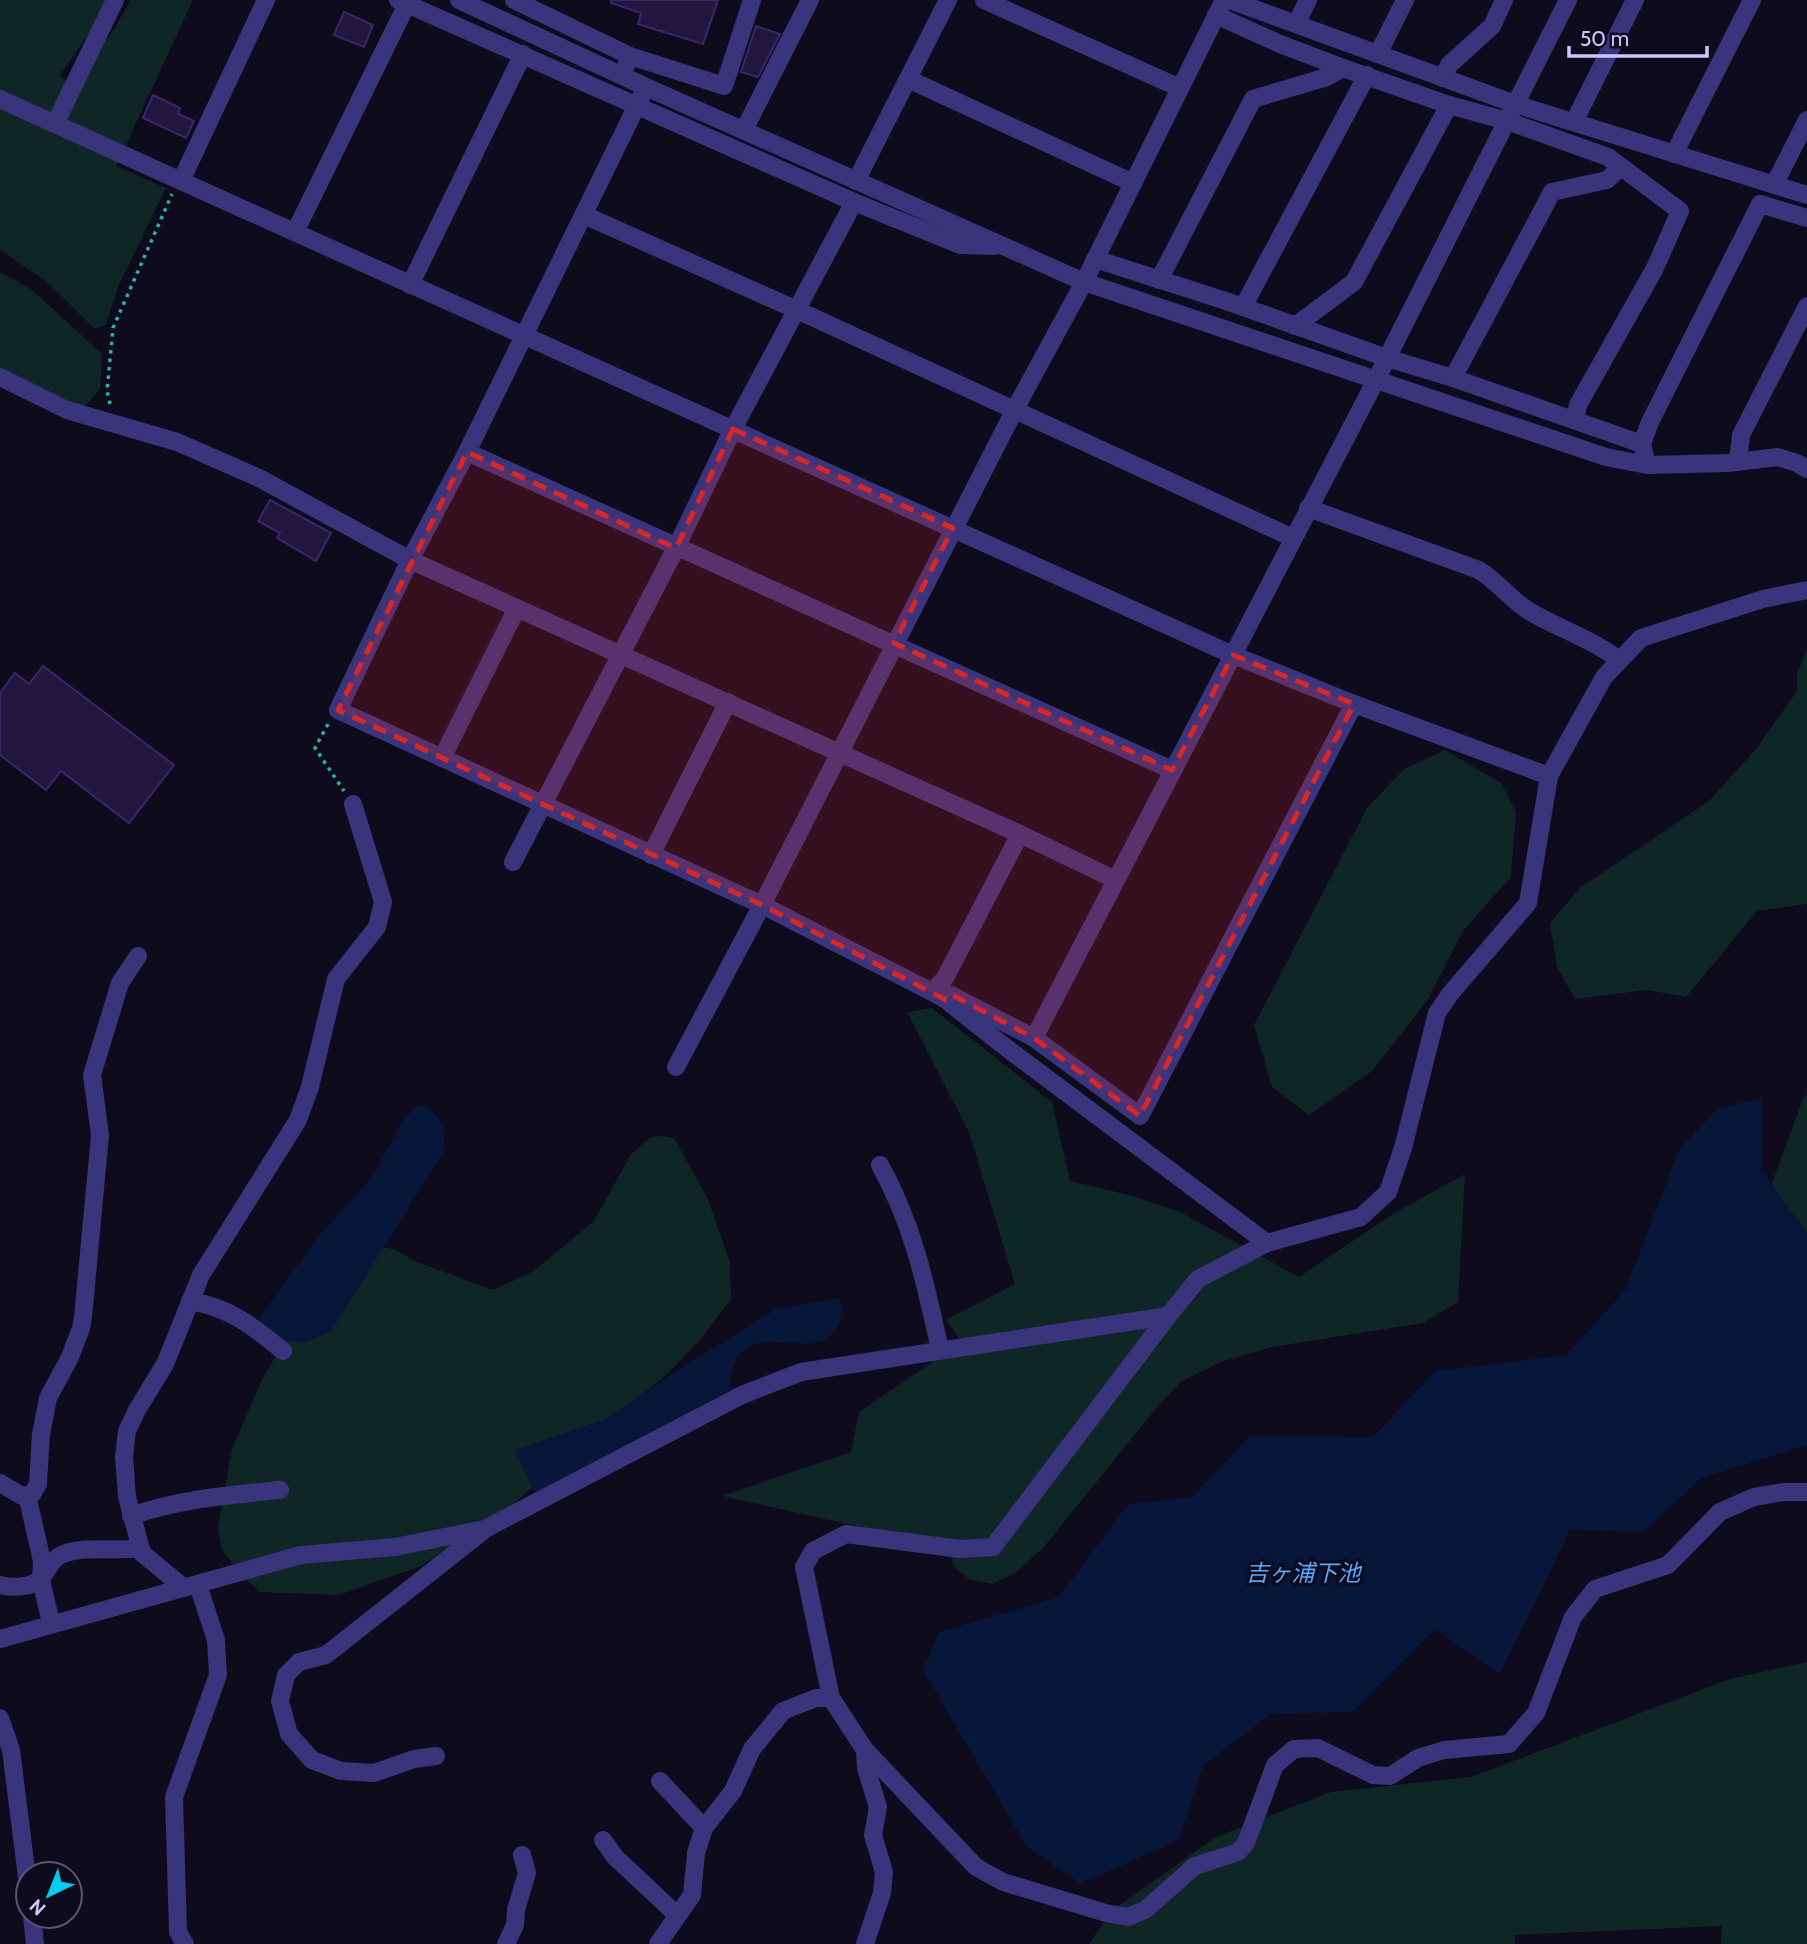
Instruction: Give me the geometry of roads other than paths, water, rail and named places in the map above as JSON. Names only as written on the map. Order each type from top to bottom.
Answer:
[{"type":"street","points":[[55,124],[115,0]]},
{"type":"street","points":[[181,181],[266,0]]},
{"type":"street","points":[[459,0],[646,87],[1084,282],[1268,346],[1606,457],[1647,465],[1738,462],[1778,457],[1807,469]]},
{"type":"street","points":[[514,0],[630,56],[724,86],[752,0]]},
{"type":"street","points":[[744,130],[810,0]]},
{"type":"street","points":[[856,181],[948,0]]},
{"type":"street","points":[[984,0],[1180,88]]},
{"type":"street","points":[[1230,0],[1515,104],[1807,195]]},
{"type":"street","points":[[1296,24],[1308,0]]},
{"type":"street","points":[[1378,54],[1405,0]]},
{"type":"street","points":[[1443,78],[1449,65],[1492,26],[1504,0]]},
{"type":"street","points":[[1034,1038],[1376,380],[1568,0]]},
{"type":"street","points":[[1574,122],[1635,0]]},
{"type":"street","points":[[1674,154],[1752,0]]},
{"type":"street","points":[[295,232],[402,2],[854,202],[960,245],[1002,246]]},
{"type":"street","points":[[676,1067],[762,905],[953,528],[1084,282],[1220,8],[1280,44],[1449,105],[1507,121],[1608,157],[1680,211],[1655,268],[1578,405],[1575,420]]},
{"type":"street","points":[[410,285],[523,54]]},
{"type":"street","points":[[622,76],[630,56]]},
{"type":"street","points":[[1159,280],[1253,99],[1327,77],[1343,68]]},
{"type":"street","points":[[1243,307],[1367,75]]},
{"type":"street","points":[[908,79],[1133,183]]},
{"type":"street","points":[[646,87],[338,710],[762,905],[939,996],[1267,1242]]},
{"type":"street","points":[[0,99],[1233,655],[1354,704],[1549,776]]},
{"type":"street","points":[[1295,326],[1354,282],[1449,105]]},
{"type":"street","points":[[1774,185],[1807,120]]},
{"type":"street","points":[[1453,378],[1552,192],[1607,180],[1620,167]]},
{"type":"street","points":[[513,862],[676,548],[733,429],[854,202]]},
{"type":"street","points":[[1647,465],[1642,444],[1650,422],[1760,204],[1807,218]]},
{"type":"street","points":[[584,215],[1293,538]]},
{"type":"street","points":[[1095,259],[1642,444]]},
{"type":"street","points":[[1738,462],[1741,435],[1807,306]]},
{"type":"street","points":[[0,377],[67,410],[177,442],[259,478],[410,560],[729,702],[1116,880]]},
{"type":"street","points":[[467,452],[1172,770]]},
{"type":"street","points":[[1308,508],[1479,570],[1492,578],[1526,610],[1606,650],[1619,660]]},
{"type":"street","points":[[1807,590],[1763,599],[1641,638],[1604,677],[1549,776],[1528,903],[1437,1013],[1404,1148],[1388,1192],[1361,1217],[1267,1242],[1198,1279],[993,1547],[960,1549],[846,1534],[813,1550],[804,1567],[831,1698],[865,1749],[976,1867],[1003,1882],[1128,1917],[1145,1910],[1195,1866],[1238,1852],[1246,1843],[1275,1765],[1294,1749],[1318,1748],[1373,1775],[1390,1776],[1418,1758],[1444,1750],[1509,1744],[1536,1713],[1573,1617],[1595,1589],[1668,1565],[1720,1512],[1754,1497],[1784,1492],[1807,1492]]},
{"type":"street","points":[[442,758],[517,608]]},
{"type":"street","points":[[651,855],[729,702]]},
{"type":"street","points":[[939,996],[952,995],[1034,1038],[1140,1116],[1354,704]]},
{"type":"street","points":[[185,1944],[178,1932],[174,1797],[218,1675],[216,1640],[191,1586],[158,1569],[142,1553],[131,1516],[124,1457],[127,1431],[165,1364],[201,1275],[298,1120],[310,1087],[336,979],[377,927],[383,902],[353,804]]},
{"type":"street","points":[[939,996],[945,978],[1020,834]]},
{"type":"street","points":[[0,1483],[22,1496],[32,1494],[38,1484],[41,1434],[48,1398],[82,1328],[100,1135],[93,1075],[120,983],[138,956]]},
{"type":"street","points":[[880,1165],[895,1191],[919,1256],[940,1350]]},
{"type":"street","points":[[190,1301],[204,1303],[246,1321],[283,1351]]},
{"type":"street","points":[[436,1756],[414,1759],[374,1773],[341,1771],[312,1760],[289,1734],[280,1701],[286,1675],[299,1662],[326,1655],[485,1529],[742,1395],[802,1372],[1168,1316]]},
{"type":"street","points":[[131,1516],[162,1505],[207,1497],[280,1490]]},
{"type":"street","points":[[27,1495],[51,1623]]},
{"type":"street","points":[[0,1639],[301,1555],[395,1547],[485,1529]]},
{"type":"street","points":[[0,1585],[29,1586],[41,1580],[50,1564],[62,1555],[83,1550],[140,1548]]},
{"type":"street","points":[[658,1944],[692,1895],[696,1853],[704,1828],[733,1791],[752,1749],[783,1711],[816,1698],[831,1698]]},
{"type":"street","points":[[0,1718],[11,1750],[25,1860]]},
{"type":"street","points":[[865,1749],[866,1768],[878,1807],[873,1835],[884,1872],[882,1893],[865,1944]]},
{"type":"street","points":[[660,1781],[704,1828]]},
{"type":"street","points":[[603,1840],[615,1857],[677,1915]]},
{"type":"street","points":[[506,1944],[515,1925],[516,1910],[527,1873],[522,1855]]},
{"type":"water","name":"吉ヶ浦下池","points":[[1761,1098],[1761,1169],[1807,1233],[1807,1445],[1700,1479],[1643,1532],[1570,1530],[1500,1674],[1435,1629],[1353,1712],[1272,1714],[1203,1765],[1178,1840],[1081,1884],[1027,1847],[923,1670],[939,1632],[1059,1597],[1128,1504],[1192,1497],[1250,1436],[1373,1437],[1435,1371],[1566,1355],[1625,1291],[1679,1150],[1717,1109]]},
{"type":"water","points":[[427,1105],[445,1127],[444,1151],[332,1330],[305,1343],[279,1339],[257,1321],[321,1233],[372,1178],[403,1120],[416,1106]]},
{"type":"water","points":[[840,1298],[838,1325],[832,1335],[823,1341],[802,1344],[767,1342],[751,1346],[737,1356],[730,1377],[732,1389],[588,1469],[535,1493],[515,1450],[606,1419],[776,1309]]}]
